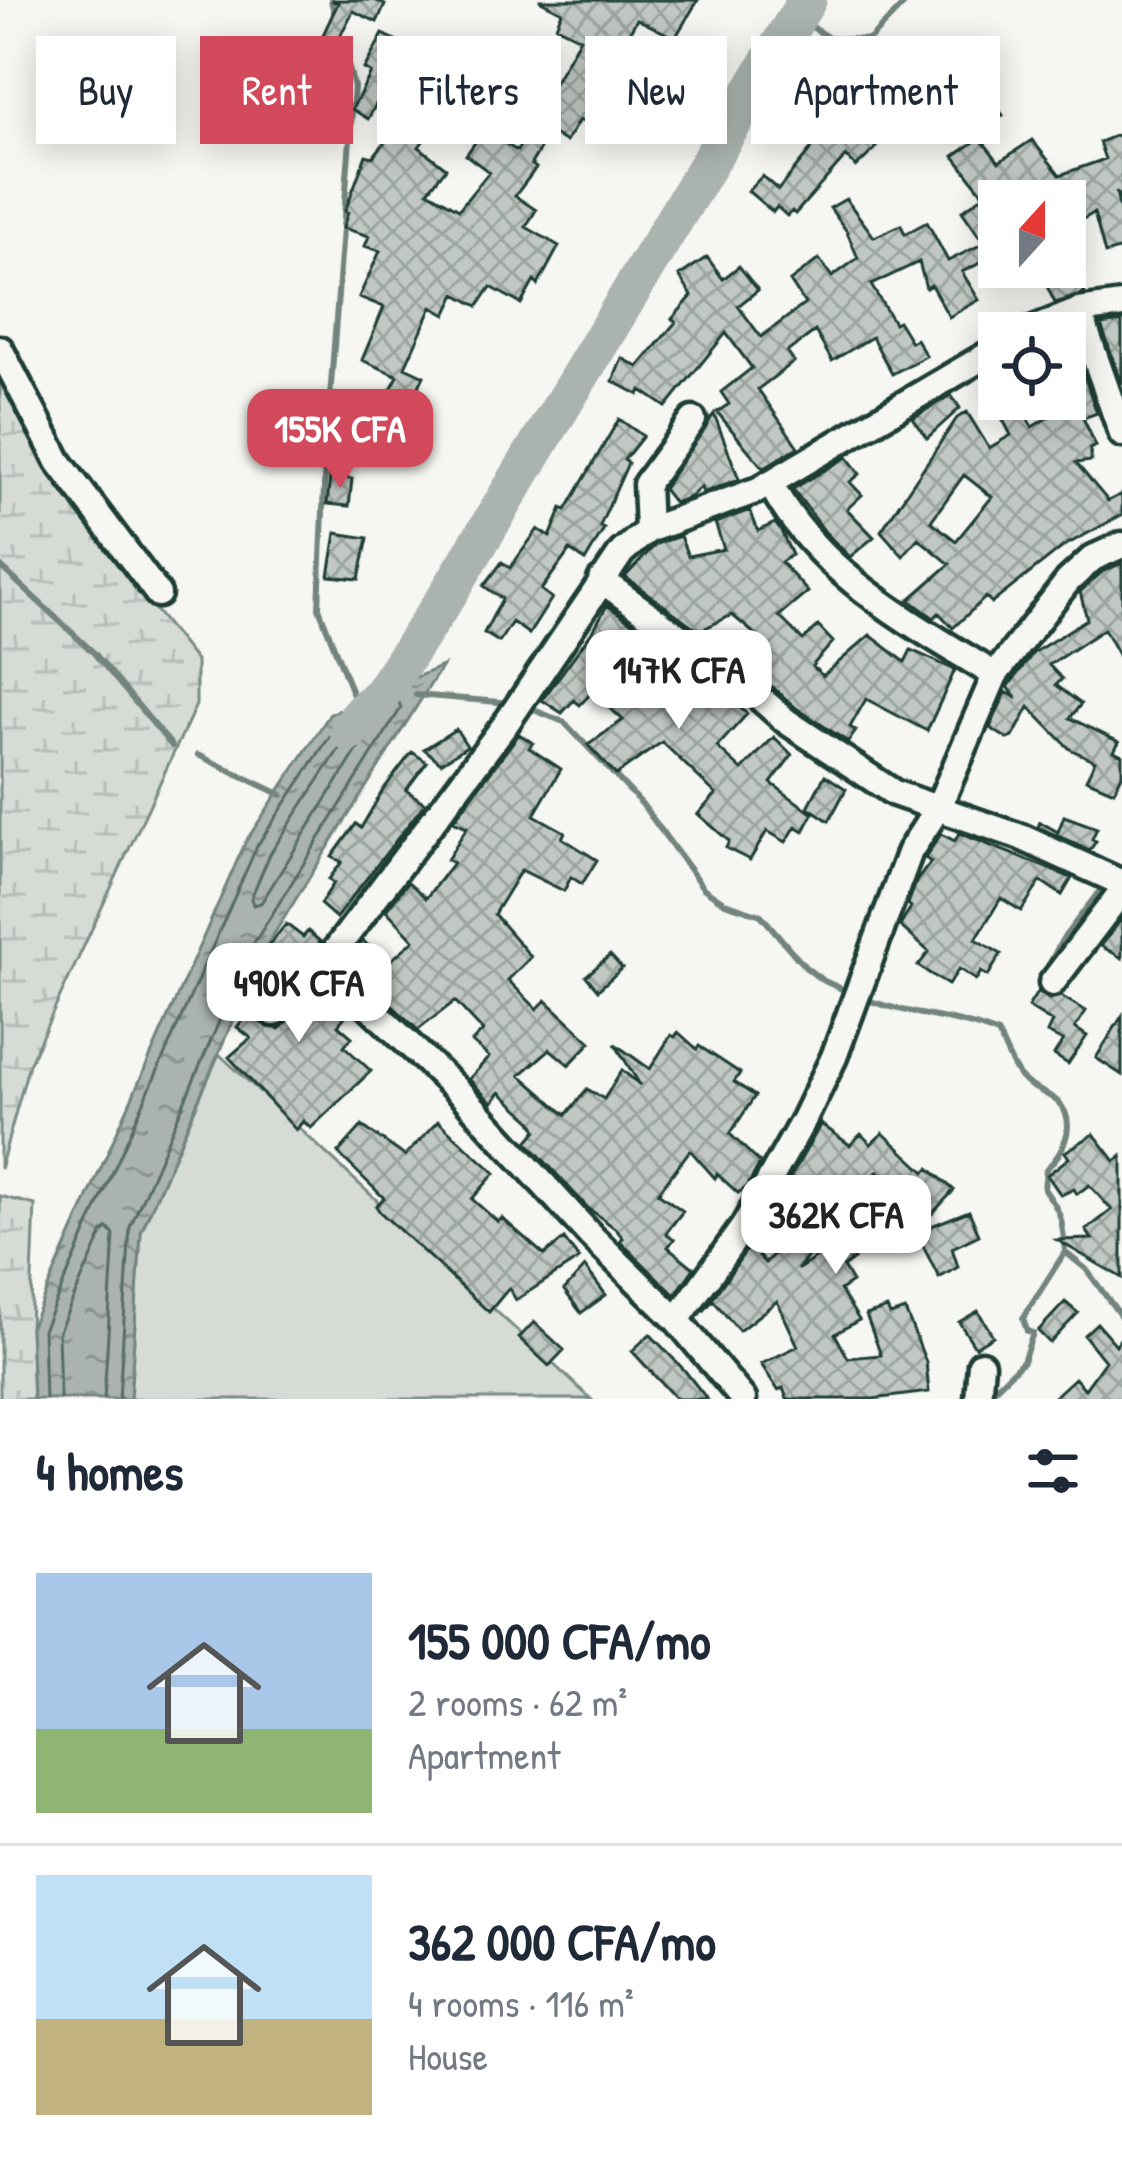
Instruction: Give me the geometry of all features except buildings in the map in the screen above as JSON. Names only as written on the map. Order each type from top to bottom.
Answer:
[{"type":"street","points":[[1122,305],[1079,311],[1122,434]]},
{"type":"street","points":[[0,349],[59,462],[158,594]]},
{"type":"street","points":[[274,1013],[325,964],[506,725],[622,552],[649,530],[770,483],[978,360]]},
{"type":"street","points":[[649,530],[646,484],[693,420]]},
{"type":"street","points":[[770,483],[787,514],[842,575],[995,675]]},
{"type":"street","points":[[677,1319],[744,1226],[835,1057],[910,851],[938,808],[995,675],[1068,580],[1093,558],[1122,545]]},
{"type":"street","points":[[601,580],[743,683],[786,721],[894,793],[1021,837],[1122,887],[1052,983]]},
{"type":"street","points":[[325,964],[462,1095],[591,1236],[677,1319],[743,1399]]},
{"type":"street","points":[[978,1399],[981,1364]]},
{"type":"green space","points":[[0,369],[75,510],[196,661],[196,705],[29,1064],[0,1169]]},
{"type":"green space","points":[[219,1054],[591,1399],[130,1399],[141,1232]]},
{"type":"green space","points":[[0,1196],[35,1205],[30,1328],[33,1399],[0,1399]]},
{"type":"water","points":[[442,666],[262,953],[141,1232],[130,1399],[33,1399],[30,1328],[246,841],[330,714]]},
{"type":"waterway","points":[[331,0],[336,20]]},
{"type":"waterway","points":[[349,732],[382,693],[448,594],[807,0]]},
{"type":"waterway","points":[[796,17],[829,38],[869,40],[908,0]]},
{"type":"waterway","points":[[339,32],[354,87],[325,462],[319,608],[359,711]]},
{"type":"waterway","points":[[0,566],[94,653],[172,746]]},
{"type":"waterway","points":[[416,695],[511,703]]},
{"type":"waterway","points":[[524,706],[564,722],[642,804],[703,888],[725,903],[761,915],[805,967],[853,994]]},
{"type":"waterway","points":[[198,755],[282,795]]},
{"type":"waterway","points":[[1043,976],[1062,940],[1104,885]]},
{"type":"waterway","points":[[865,999],[998,1034],[1020,1077],[1059,1103],[1068,1129],[1063,1147],[1046,1169],[1044,1189],[1061,1219],[1065,1252],[1086,1269],[1122,1318]]},
{"type":"waterway","points":[[990,1393],[1023,1361],[1033,1333],[1027,1331],[1023,1318],[1065,1252]]}]
